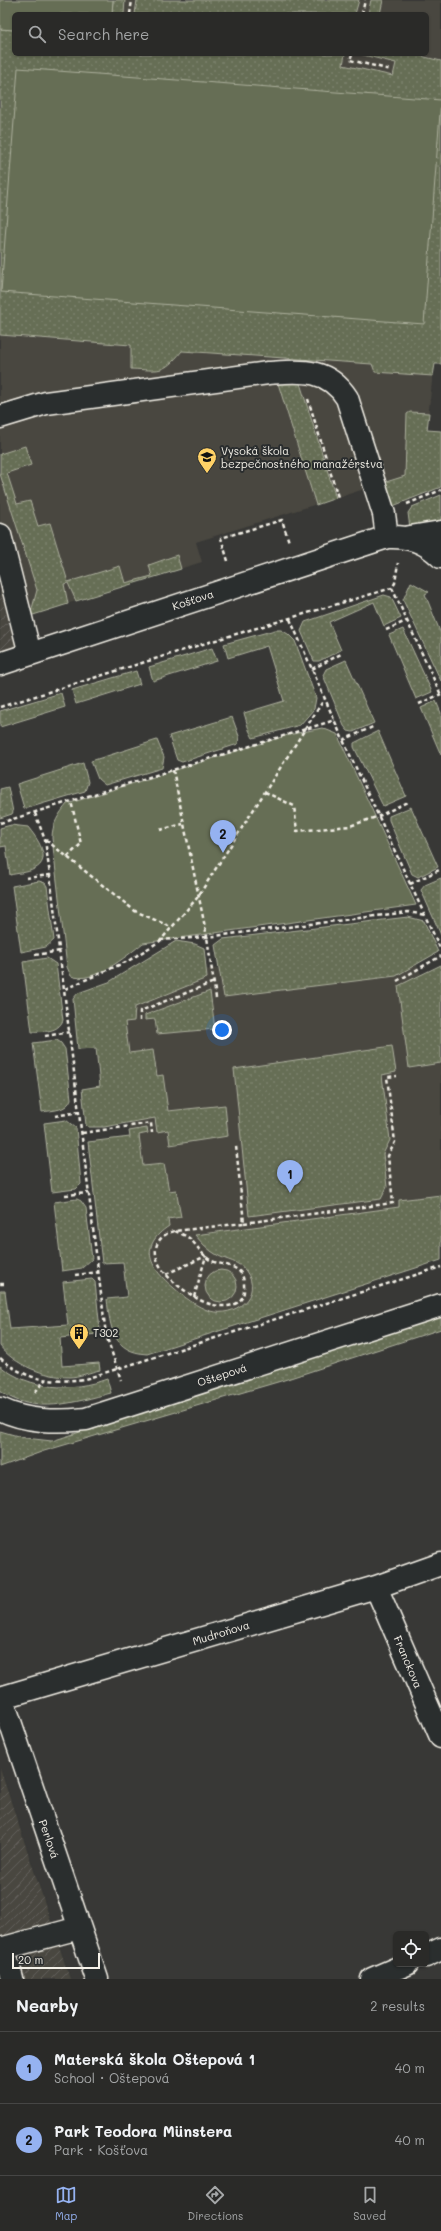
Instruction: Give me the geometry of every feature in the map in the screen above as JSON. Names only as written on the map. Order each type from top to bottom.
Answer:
[{"type":"street","points":[[0,417],[46,403],[268,373],[315,373],[331,380],[340,387],[347,398],[384,514],[387,537]]},
{"type":"street","name":"Košťova","points":[[0,664],[387,537],[410,537],[441,532]]},
{"type":"street","points":[[0,534],[22,630],[30,654]]},
{"type":"street","points":[[410,537],[427,545],[441,557]]},
{"type":"street","name":"Oštepová","points":[[0,1409],[14,1416],[42,1420],[65,1421],[86,1419],[441,1305]]},
{"type":"street","name":"Mudroňova","points":[[1,1698],[376,1586],[441,1564]]},
{"type":"street","name":"Franckova","points":[[376,1586],[441,1737]]},
{"type":"street","name":"Perlová","points":[[1,1698],[97,1979]]},
{"type":"street","points":[[12,1979],[2,1949],[79,1928]]},
{"type":"street","points":[[429,1955],[441,1950]]},
{"type":"street","points":[[372,1979],[400,1967]]},
{"type":"path","points":[[130,12],[132,0]]},
{"type":"path","points":[[362,12],[365,0]]},
{"type":"path","points":[[351,56],[350,60],[391,70]]},
{"type":"path","points":[[299,372],[338,497]]},
{"type":"path","points":[[228,564],[221,538],[282,520],[289,544]]},
{"type":"path","points":[[249,526],[250,530]]},
{"type":"path","points":[[0,707],[216,640],[392,588],[441,694],[419,704]]},
{"type":"path","points":[[290,619],[343,740],[441,950]]},
{"type":"path","points":[[386,630],[406,621]]},
{"type":"path","points":[[312,669],[343,653]]},
{"type":"path","points":[[65,989],[128,961],[160,940],[198,898],[325,698]]},
{"type":"path","points":[[0,823],[335,720]]},
{"type":"path","points":[[343,740],[375,726]]},
{"type":"path","points":[[173,770],[206,937],[216,998]]},
{"type":"path","points":[[265,792],[294,806],[297,831],[350,826],[379,816],[409,801]]},
{"type":"path","points":[[67,858],[81,844],[71,801]]},
{"type":"path","points":[[36,812],[45,840],[50,875],[106,1335],[117,1370]]},
{"type":"path","points":[[160,830],[183,824]]},
{"type":"path","points":[[45,840],[135,911],[155,922],[171,927]]},
{"type":"path","points":[[410,884],[439,870]]},
{"type":"path","points":[[26,878],[50,875]]},
{"type":"path","points":[[160,940],[206,937],[408,912],[425,915]]},
{"type":"path","points":[[35,955],[60,951]]},
{"type":"path","points":[[397,981],[441,956]]},
{"type":"path","points":[[140,1021],[140,1011],[214,982]]},
{"type":"path","points":[[45,1036],[70,1032]]},
{"type":"path","points":[[175,1231],[189,1238],[211,1260],[239,1271],[243,1279],[245,1289],[243,1296],[236,1303],[223,1308],[208,1305],[186,1292],[159,1266],[155,1255],[157,1244],[163,1236],[175,1231],[244,1224],[393,1203],[388,1156],[395,1142],[387,1077],[397,1076]]},
{"type":"path","points":[[54,1116],[79,1112]]},
{"type":"path","points":[[82,1133],[151,1123],[152,1133]]},
{"type":"path","points":[[236,1146],[244,1224]]},
{"type":"path","points":[[65,1195],[89,1193]]},
{"type":"path","points":[[166,1274],[206,1256]]},
{"type":"path","points":[[194,1297],[206,1256]]},
{"type":"path","points":[[0,1358],[18,1372],[45,1380],[85,1379],[441,1267]]},
{"type":"path","points":[[75,1275],[98,1272]]},
{"type":"shaded area","points":[[0,0],[441,0],[441,364],[434,364],[422,471],[196,542],[202,562],[8,622],[0,589]]},
{"type":"shaded area","points":[[0,589],[8,622],[20,657],[0,664]]},
{"type":"shaded area","points":[[416,963],[441,1016],[441,1250],[159,1340],[113,1013],[177,973],[219,968]]},
{"type":"shaded area","points":[[0,1769],[70,1979],[0,1979]]},
{"type":"green space","points":[[0,0],[113,0],[112,12],[12,12],[12,30],[0,29]]},
{"type":"green space","points":[[113,0],[125,0],[124,12],[112,12]]},
{"type":"green space","points":[[137,0],[359,0],[356,12],[135,12]]},
{"type":"green space","points":[[371,0],[383,0],[380,12],[368,12]]},
{"type":"green space","points":[[0,29],[12,30],[12,56],[345,56],[343,65],[393,76],[396,63],[367,56],[421,56],[441,61],[441,364],[435,364],[433,376],[375,372],[372,364],[182,351],[165,368],[155,370],[131,369],[131,345],[0,335]]},
{"type":"green space","points":[[18,68],[441,100],[424,324],[1,292]]},
{"type":"green space","points":[[276,377],[299,380],[336,498],[316,505]]},
{"type":"green space","points":[[410,412],[429,413],[427,430],[441,431],[441,487],[393,506],[383,483],[405,476],[407,414]]},
{"type":"green space","points":[[25,446],[31,465],[7,473],[17,504],[30,501],[38,526],[50,523],[68,582],[120,566],[125,583],[152,576],[149,565],[177,555],[181,569],[76,601],[68,583],[64,584],[68,604],[30,616],[37,590],[0,474],[0,454]]},
{"type":"green space","points":[[441,495],[441,522],[410,528],[408,513],[412,507]]},
{"type":"green space","points":[[411,582],[429,592],[425,594],[441,634],[441,681],[403,600]]},
{"type":"green space","points":[[384,595],[391,597],[401,618],[384,626],[374,602],[329,622],[341,650],[319,661],[314,661],[301,631],[305,622]]},
{"type":"green space","points":[[403,629],[432,692],[416,699],[389,635]]},
{"type":"green space","points":[[275,630],[281,630],[295,641],[316,698],[314,709],[300,725],[253,738],[244,713],[284,701],[267,646],[228,658],[224,644]]},
{"type":"green space","points":[[212,648],[217,661],[153,681],[149,667]]},
{"type":"green space","points":[[346,660],[374,723],[353,732],[348,731],[344,726],[323,675],[326,669]]},
{"type":"green space","points":[[136,671],[140,684],[76,704],[72,690]]},
{"type":"green space","points":[[61,693],[65,707],[0,727],[0,711]]},
{"type":"green space","points":[[436,701],[441,713],[441,755],[421,708]]},
{"type":"green space","points":[[232,717],[239,736],[238,744],[182,762],[177,760],[169,736]]},
{"type":"green space","points":[[322,728],[337,734],[416,905],[143,943],[119,962],[99,973],[79,978],[71,976],[67,967],[52,838],[56,820],[67,804],[288,735]]},
{"type":"green space","points":[[378,731],[406,796],[383,806],[354,747],[354,743]]},
{"type":"green space","points":[[157,740],[164,757],[162,768],[105,785],[98,779],[91,761]]},
{"type":"green space","points":[[83,763],[88,782],[85,791],[24,808],[17,784]]},
{"type":"green space","points":[[8,787],[13,812],[12,814],[0,818],[0,789]]},
{"type":"green space","points":[[411,807],[438,867],[418,877],[412,874],[389,820],[389,816]]},
{"type":"green space","points":[[11,825],[28,827],[42,848],[43,860],[40,865],[32,870],[10,875],[6,846],[0,847],[0,828]]},
{"type":"green space","points":[[441,878],[441,935],[421,890],[425,885]]},
{"type":"green space","points":[[39,881],[45,883],[47,886],[54,940],[46,947],[21,952],[12,886]]},
{"type":"green space","points":[[408,917],[424,921],[438,952],[396,976],[224,997],[215,945],[223,939]]},
{"type":"green space","points":[[176,941],[195,944],[204,948],[207,978],[135,1007],[134,1021],[125,1022],[129,1053],[153,1050],[157,1076],[163,1075],[168,1111],[225,1105],[228,1136],[170,1145],[168,1130],[157,1132],[155,1118],[104,1127],[88,1127],[86,1125],[82,1089],[100,1086],[96,1048],[78,1049],[73,999],[78,993],[109,982]]},
{"type":"green space","points":[[47,958],[56,964],[63,1020],[58,1027],[54,1029],[32,1032],[23,962]]},
{"type":"green space","points":[[441,965],[441,1063],[409,1068],[398,986]]},
{"type":"green space","points":[[210,991],[215,1029],[157,1034],[155,1019],[145,1020],[145,1015]]},
{"type":"green space","points":[[57,1040],[65,1049],[71,1099],[63,1108],[42,1112],[33,1043]]},
{"type":"green space","points":[[392,1046],[396,1072],[382,1075],[390,1140],[383,1154],[387,1187],[381,1199],[249,1216],[234,1069]]},
{"type":"green space","points":[[66,1120],[76,1128],[81,1184],[76,1189],[52,1192],[44,1123]]},
{"type":"green space","points":[[147,1128],[148,1133],[139,1135],[143,1166],[164,1164],[169,1191],[176,1190],[181,1217],[168,1219],[169,1226],[159,1234],[153,1242],[150,1250],[151,1258],[154,1266],[166,1281],[186,1298],[205,1309],[219,1312],[237,1308],[244,1303],[249,1296],[251,1280],[246,1271],[240,1265],[214,1253],[195,1235],[399,1207],[399,1200],[441,1195],[441,1260],[147,1354],[127,1349],[115,1337],[110,1320],[107,1299],[127,1297],[123,1262],[102,1263],[88,1142],[130,1137],[129,1131]]},
{"type":"green space","points":[[77,1199],[81,1201],[86,1208],[92,1259],[82,1268],[62,1271],[54,1202]]},
{"type":"green space","points":[[218,1270],[224,1270],[234,1277],[237,1286],[236,1292],[230,1299],[224,1302],[218,1302],[208,1295],[205,1289],[205,1283],[212,1273]]},
{"type":"green space","points":[[92,1279],[95,1282],[100,1330],[97,1334],[60,1338],[62,1366],[99,1363],[100,1370],[73,1377],[50,1375],[31,1369],[13,1359],[0,1346],[0,1291],[5,1291],[10,1329],[68,1325],[63,1282]]},
{"type":"green space","points":[[441,1316],[441,1329],[281,1381],[44,1451],[0,1467],[0,1431],[25,1438],[52,1441]]},
{"type":"green space","points":[[0,1366],[25,1380],[52,1386],[79,1386],[107,1379],[111,1393],[55,1405],[27,1403],[13,1399],[0,1391]]},
{"type":"place","name":"Vysoká škola bezpečnostného manažérstva","points":[[207,474]]},
{"type":"place","name":"Park Teodora Münstera","points":[[223,853]]},
{"type":"place","name":"Materská škola Oštepová 1","points":[[290,1193]]},
{"type":"place","name":"T302","points":[[79,1350]]}]
